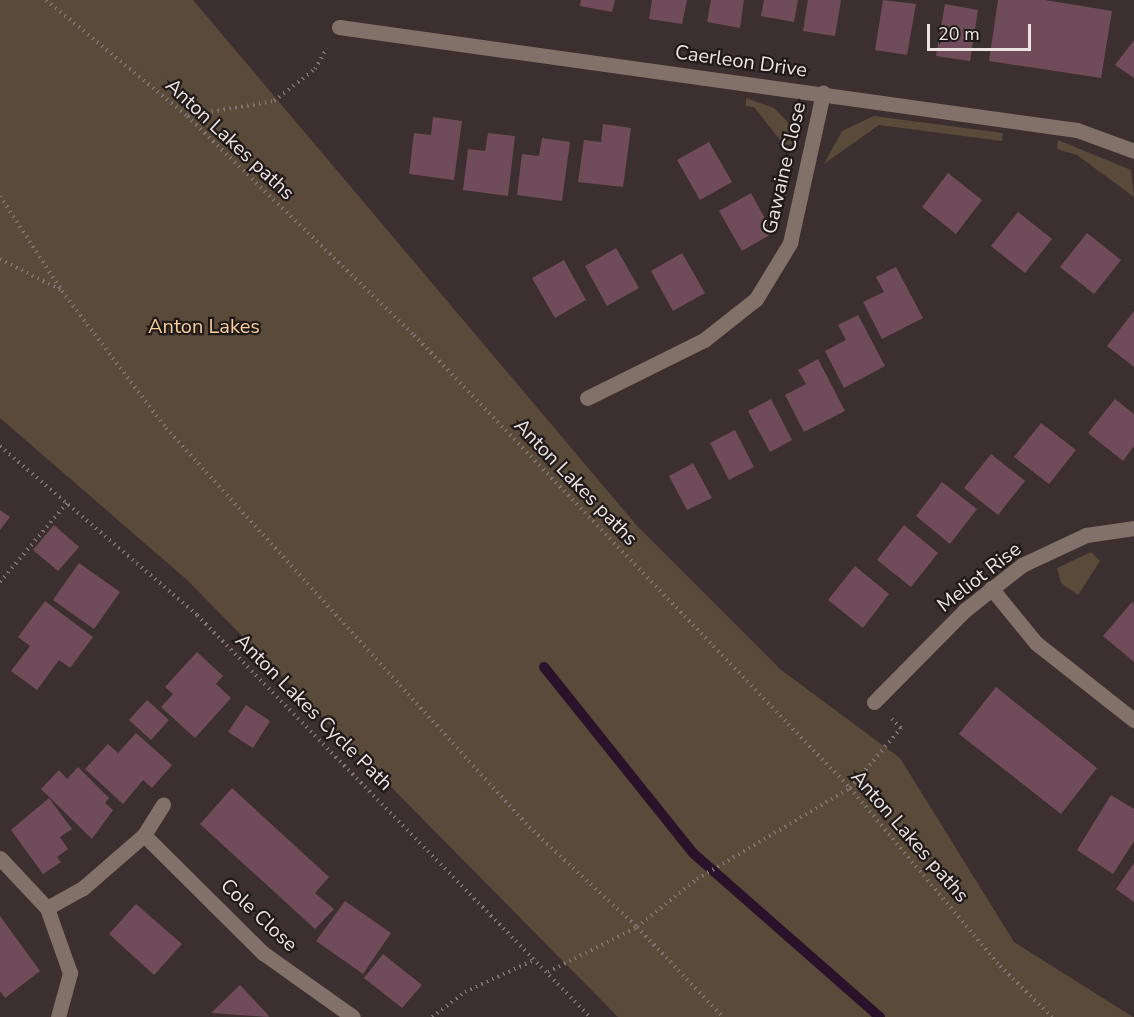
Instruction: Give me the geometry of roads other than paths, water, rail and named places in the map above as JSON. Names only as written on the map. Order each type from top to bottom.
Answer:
[{"type":"street","name":"Caerleon Drive","points":[[339,27],[1077,130],[1134,151]]},
{"type":"street","name":"Gawaine Close","points":[[587,398],[704,340],[756,300],[790,243],[823,93]]},
{"type":"street","name":"Meliot Rise","points":[[874,702],[991,588],[1053,548],[1086,536],[1134,528]]},
{"type":"street","points":[[991,588],[1036,643],[1134,720]]},
{"type":"street","points":[[48,908],[83,888],[144,836],[163,804]]},
{"type":"street","name":"Cole Close","points":[[144,836],[263,953],[353,1017]]},
{"type":"street","points":[[0,858],[48,908],[70,973],[58,1017]]},
{"type":"waterway","points":[[544,667],[693,853],[880,1017]]},
{"type":"park label","name":"Anton Lakes","points":[[204,326]]}]
